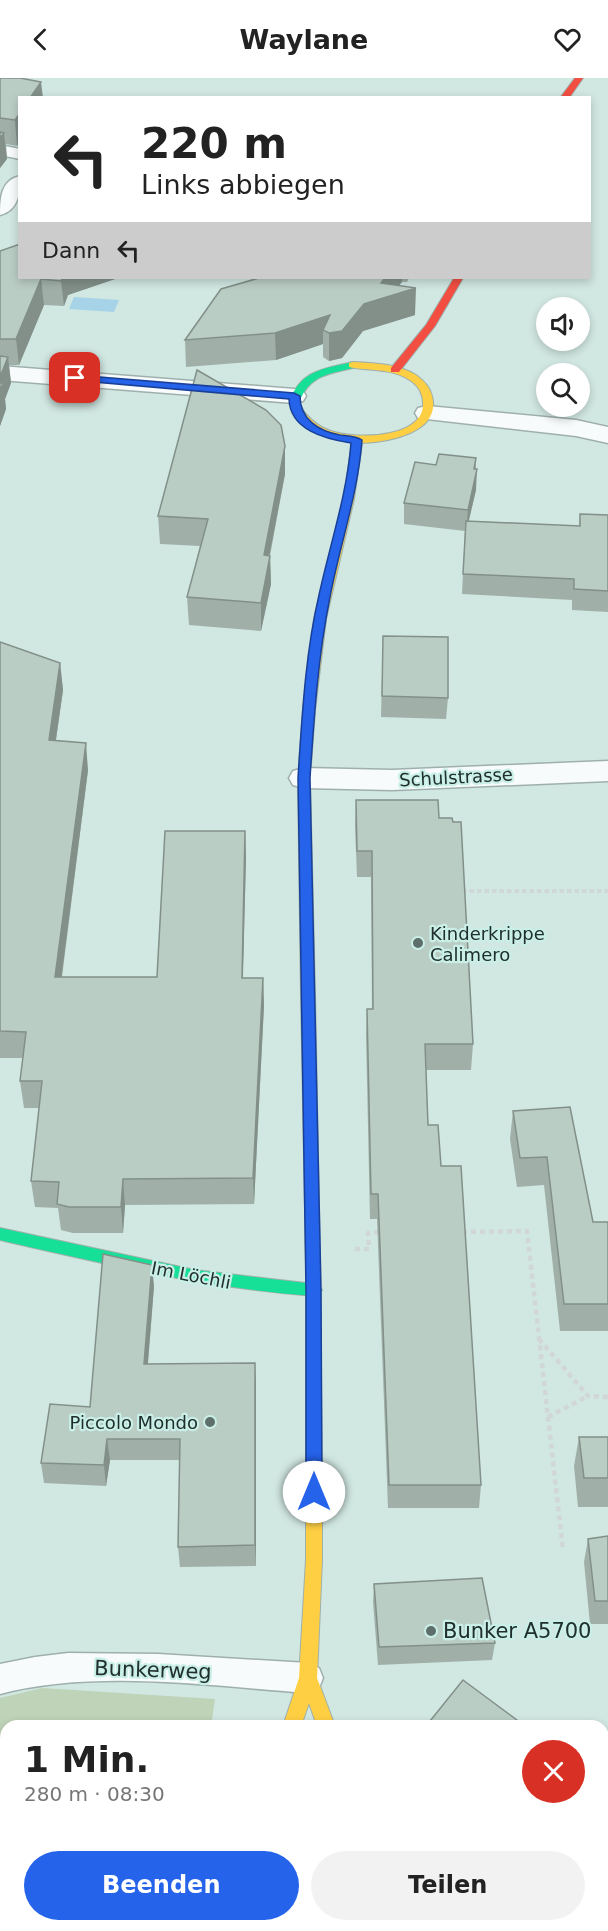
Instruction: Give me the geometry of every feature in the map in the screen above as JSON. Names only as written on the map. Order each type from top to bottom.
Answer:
[{"type":"main road","points":[[566,96],[579,78]]},
{"type":"main road","points":[[395,370],[420,341],[446,303],[458,279]]},
{"type":"main road","points":[[375,365],[395,370],[420,384],[427,393],[429,403],[427,413],[414,427],[394,436],[357,440],[335,437],[316,430],[302,420],[295,408],[294,396],[302,384],[314,375],[332,368],[375,365]]},
{"type":"main road","points":[[294,1720],[308,1678],[314,1560],[314,1290],[304,778],[310,696],[324,597],[354,475],[357,440]]},
{"type":"main road","name":"Im Löchli","points":[[0,1234],[225,1283],[273,1289],[314,1290]]},
{"type":"main road","points":[[308,1678],[324,1720]]},
{"type":"street","points":[[0,208],[18,185]]},
{"type":"street","points":[[0,373],[294,396]]},
{"type":"street","points":[[427,413],[576,428],[608,435]]},
{"type":"street","name":"Schulstrasse","points":[[304,778],[392,780],[608,771]]},
{"type":"lane","points":[[0,150],[18,153]]},
{"type":"lane","name":"Bunkerweg","points":[[0,1679],[32,1670],[76,1666],[176,1669],[308,1678]]},
{"type":"path","points":[[458,891],[608,891]]},
{"type":"path","points":[[459,1232],[528,1231],[563,1550]]},
{"type":"path","points":[[349,1249],[369,1249],[368,1233],[391,1232]]},
{"type":"path","points":[[539,1339],[588,1396]]},
{"type":"path","points":[[548,1417],[588,1396],[608,1397]]},
{"type":"green space","points":[[42,1688],[215,1699],[212,1720],[0,1720],[0,1698]]},
{"type":"water","points":[[74,297],[119,300],[114,312],[69,309]]},
{"type":"building","points":[[0,78],[20,78],[41,82],[31,96],[18,96],[18,116],[15,120],[0,118]]},
{"type":"building","points":[[18,245],[18,279],[41,279],[16,339],[0,339],[0,251]]},
{"type":"building","points":[[256,279],[384,279],[381,283],[416,288],[364,304],[342,331],[329,333],[323,330],[330,315],[275,333],[185,340],[221,289]]},
{"type":"building","points":[[0,356],[8,357],[0,377]]},
{"type":"building","points":[[197,370],[266,410],[281,425],[285,446],[264,555],[270,556],[261,603],[187,597],[208,519],[158,516]]},
{"type":"building","points":[[439,454],[476,458],[474,469],[477,469],[468,510],[404,503],[415,462],[436,465]]},
{"type":"building","points":[[580,514],[608,515],[608,591],[574,589],[574,579],[463,574],[466,521],[580,526]]},
{"type":"building","points":[[383,636],[448,637],[448,698],[382,696]]},
{"type":"building","points":[[0,642],[60,663],[49,740],[86,743],[55,977],[157,977],[165,831],[245,831],[242,978],[263,978],[253,1178],[123,1179],[121,1207],[69,1207],[57,1204],[59,1182],[31,1181],[42,1081],[20,1081],[26,1032],[0,1031]]},
{"type":"building","points":[[356,800],[438,800],[439,818],[452,818],[453,822],[461,822],[473,1044],[425,1044],[428,1125],[438,1125],[441,1166],[461,1166],[481,1485],[389,1485],[378,1194],[371,1194],[367,1009],[373,1009],[372,851],[357,851]]},
{"type":"building","points":[[570,1107],[593,1222],[608,1222],[608,1304],[564,1304],[547,1157],[520,1158],[513,1111]]},
{"type":"building","points":[[103,1254],[152,1265],[144,1364],[255,1363],[255,1545],[178,1547],[180,1439],[107,1439],[104,1465],[41,1463],[50,1404],[90,1407]]},
{"type":"building","points":[[579,1437],[608,1437],[608,1478],[584,1478]]},
{"type":"building","points":[[608,1536],[608,1601],[595,1601],[588,1539]]},
{"type":"building","name":"Bunker A5700","points":[[482,1578],[495,1643],[379,1647],[374,1584]]},
{"type":"building","points":[[463,1680],[517,1720],[431,1720]]},
{"type":"traffic: fast","points":[[301,415],[294,403],[299,388],[317,374],[353,365]]},
{"type":"traffic: fast","points":[[308,995],[313,1260]]},
{"type":"traffic: fast","points":[[0,1234],[195,1276],[314,1290]]},
{"type":"traffic: slow","points":[[301,415],[311,425],[325,433],[358,440],[393,436],[419,423],[429,403],[420,383],[411,376],[388,368],[353,365]]},
{"type":"traffic: slow","points":[[308,995],[304,778],[309,710],[320,619],[349,499],[357,440]]},
{"type":"traffic: slow","points":[[294,1720],[308,1678],[314,1560],[314,1494]]},
{"type":"traffic: slow","points":[[308,1678],[324,1720]]},
{"type":"traffic: jam","points":[[566,96],[579,78]]},
{"type":"traffic: jam","points":[[395,370],[430,326],[457,279]]},
{"type":"traffic: jam","points":[[313,1260],[314,1494]]},
{"type":"place","name":"Kinderkrippe Calimero","points":[[418,943]]},
{"type":"place","name":"Piccolo Mondo","points":[[210,1422]]},
{"type":"place","name":"Bunker A5700","points":[[431,1631]]},
{"type":"route","points":[[75,378],[294,396],[295,408],[302,420],[316,430],[335,437],[357,440],[354,475],[324,597],[310,696],[304,778],[314,1290],[314,1492]]}]
